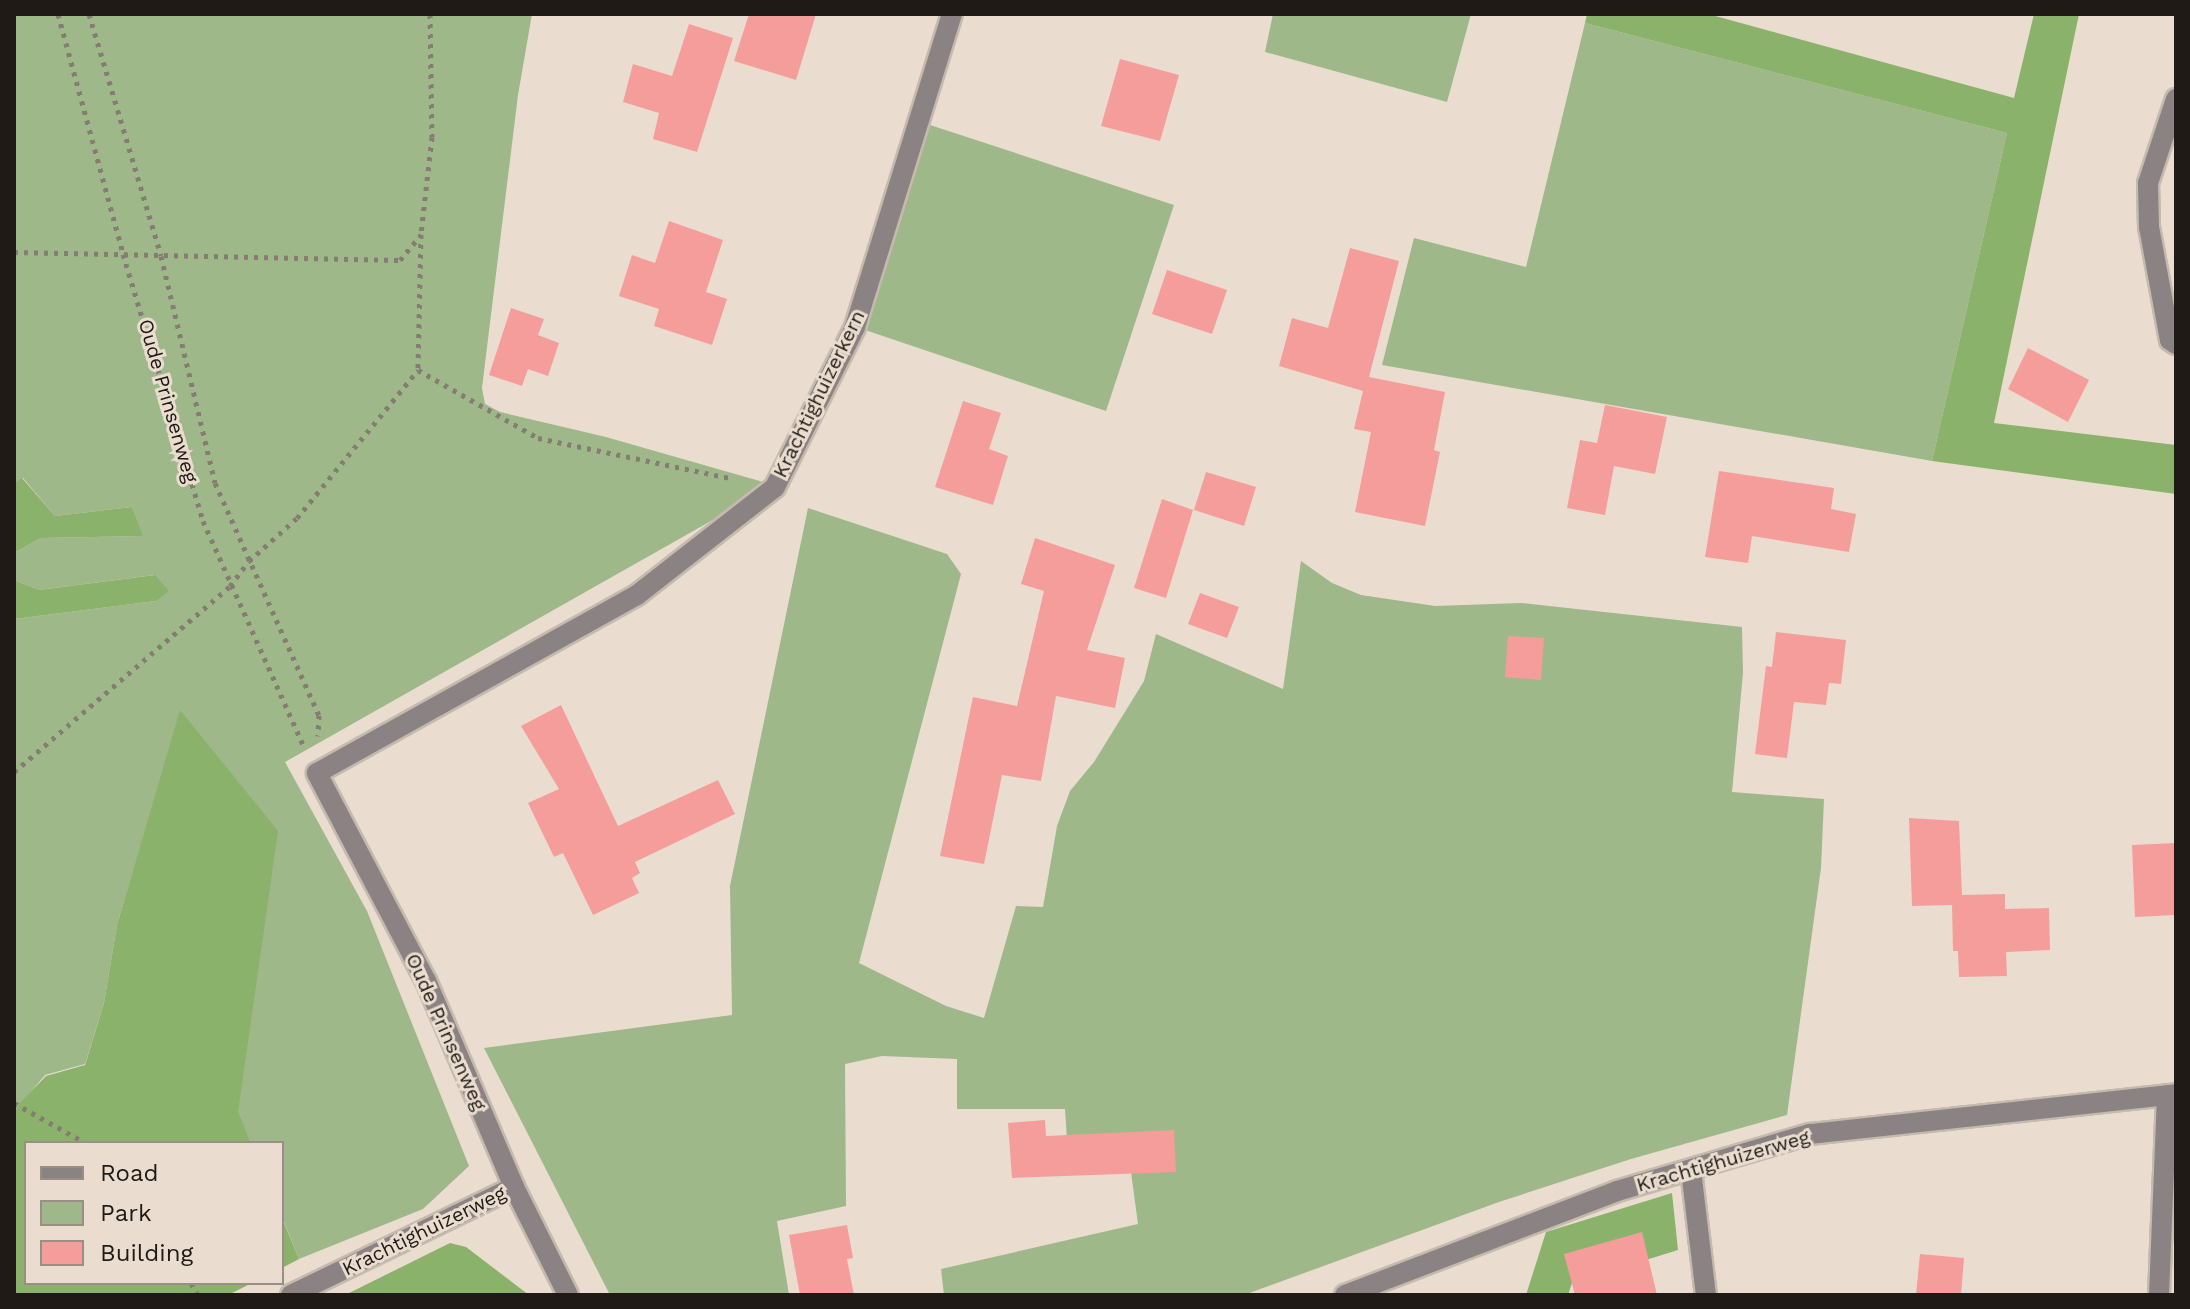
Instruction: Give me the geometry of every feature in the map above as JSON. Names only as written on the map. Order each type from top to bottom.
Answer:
[{"type":"street","name":"Krachtighuizerkern","points":[[317,773],[637,595],[775,487],[855,327],[952,14]]},
{"type":"street","points":[[2176,99],[2148,183],[2149,227],[2170,340],[2176,344]]},
{"type":"street","name":"Oude Prinsenweg","points":[[317,773],[426,981],[514,1187],[568,1295]]},
{"type":"street","name":"Krachtighuizerweg","points":[[1345,1295],[1617,1191],[1810,1134],[2172,1095],[2159,1295]]},
{"type":"street","points":[[1691,1170],[1706,1295]]},
{"type":"street","name":"Krachtighuizerweg","points":[[291,1295],[514,1187]]},
{"type":"path","name":"Oude Prinsenweg","points":[[58,14],[123,254],[203,521],[317,773]]},
{"type":"path","name":"Oude Prinsenweg","points":[[89,14],[161,256],[215,483],[319,715],[317,773]]},
{"type":"path","points":[[14,772],[230,586],[249,561],[297,518],[418,370],[421,234],[432,137],[430,14]]},
{"type":"path","points":[[14,252],[400,260],[421,234]]},
{"type":"path","points":[[418,370],[538,438],[775,487]]},
{"type":"path","points":[[14,1103],[82,1141]]},
{"type":"green space","points":[[14,14],[532,14],[518,95],[482,388],[485,404],[500,412],[606,437],[770,484],[764,491],[285,762],[367,911],[469,1166],[423,1209],[299,1259],[284,1222],[284,1141],[250,1141],[237,1112],[181,710],[117,925],[104,1003],[85,1064],[45,1075],[14,1112],[14,619],[156,601],[154,575],[39,590],[14,580],[14,553],[41,538],[142,536],[132,507],[55,516],[23,478],[14,483]]},
{"type":"green space","points":[[1273,14],[1471,14],[1447,102],[1265,52]]},
{"type":"green space","points":[[1587,14],[1708,14],[2014,98],[2034,14],[2079,14],[1994,423],[2176,445],[2176,494],[1932,461],[2007,133],[1585,23]]},
{"type":"green space","points":[[1585,23],[2007,133],[1932,461],[1382,365],[1414,238],[1526,267]]},
{"type":"green space","points":[[930,125],[1174,205],[1106,411],[865,330]]},
{"type":"green space","points":[[22,478],[55,516],[132,507],[143,536],[41,538],[14,553],[14,483]]},
{"type":"green space","points":[[808,508],[947,554],[961,574],[859,963],[946,1006],[984,1018],[1016,906],[1043,907],[1057,826],[1070,791],[1094,762],[1144,681],[1156,634],[1283,689],[1301,561],[1332,583],[1361,595],[1435,606],[1521,603],[1742,627],[1743,673],[1732,792],[1824,799],[1821,868],[1787,1115],[1631,1159],[1499,1202],[1244,1295],[944,1295],[941,1269],[1138,1224],[1131,1172],[1069,1170],[1065,1109],[957,1109],[957,1059],[882,1056],[845,1064],[846,1206],[777,1221],[789,1295],[610,1295],[484,1048],[732,1015],[730,886]]},
{"type":"green space","points":[[155,575],[169,591],[156,601],[14,619],[14,580],[39,590]]},
{"type":"green space","points":[[180,710],[278,831],[238,1112],[250,1141],[24,1141],[24,1285],[248,1285],[228,1295],[14,1295],[14,1115],[18,1105],[46,1076],[85,1065],[104,1003],[117,925]]},
{"type":"green space","points":[[1672,1193],[1678,1250],[1572,1283],[1568,1295],[1526,1295],[1546,1232]]},
{"type":"green space","points":[[284,1223],[299,1259],[284,1267]]},
{"type":"green space","points":[[450,1243],[466,1247],[529,1295],[345,1295]]},
{"type":"building","points":[[749,14],[816,14],[796,80],[734,61]]},
{"type":"building","points":[[689,24],[733,38],[697,152],[653,139],[659,113],[623,102],[633,64],[672,76]]},
{"type":"building","points":[[1120,59],[1179,75],[1160,141],[1101,126]]},
{"type":"building","points":[[669,221],[723,240],[706,292],[727,299],[712,345],[654,326],[659,309],[619,296],[632,255],[655,263]]},
{"type":"building","points":[[1350,248],[1399,261],[1369,377],[1445,392],[1434,450],[1440,452],[1425,526],[1355,512],[1371,432],[1354,429],[1363,391],[1279,366],[1292,318],[1328,328]]},
{"type":"building","points":[[1167,270],[1227,290],[1212,334],[1152,314]]},
{"type":"building","points":[[511,308],[544,319],[538,335],[559,343],[548,376],[528,369],[522,386],[489,375]]},
{"type":"building","points":[[2028,348],[2089,380],[2068,422],[2008,389]]},
{"type":"building","points":[[963,401],[1001,413],[989,449],[1008,456],[993,505],[935,487]]},
{"type":"building","points":[[1605,405],[1667,417],[1655,474],[1614,466],[1605,515],[1567,508],[1580,440],[1597,443]]},
{"type":"building","points":[[1719,471],[1834,488],[1831,509],[1856,514],[1849,552],[1752,536],[1748,563],[1705,557]]},
{"type":"building","points":[[1206,472],[1256,487],[1244,526],[1194,510]]},
{"type":"building","points":[[1162,499],[1193,510],[1166,598],[1134,588]]},
{"type":"building","points":[[1035,538],[1115,565],[1087,650],[1125,658],[1115,708],[1056,696],[1041,781],[1002,775],[984,864],[940,856],[973,697],[1017,706],[1044,591],[1021,584]]},
{"type":"building","points":[[1200,593],[1239,607],[1227,638],[1188,624]]},
{"type":"building","points":[[1776,632],[1846,640],[1841,684],[1829,683],[1826,705],[1794,702],[1787,758],[1755,754],[1766,666],[1772,667]]},
{"type":"building","points":[[1508,636],[1544,638],[1541,680],[1505,677]]},
{"type":"building","points":[[561,705],[618,826],[718,780],[735,814],[635,862],[640,873],[632,878],[639,893],[593,915],[563,853],[554,857],[528,803],[559,789],[521,726]]},
{"type":"building","points":[[1909,818],[1959,821],[1962,895],[2005,894],[2005,909],[2049,908],[2050,950],[2006,952],[2007,976],[1959,977],[1958,951],[1953,951],[1952,905],[1912,906]]},
{"type":"building","points":[[2176,843],[2176,915],[2135,917],[2132,845]]},
{"type":"building","points":[[1045,1120],[1046,1136],[1174,1130],[1176,1172],[1012,1178],[1008,1123]]},
{"type":"building","points":[[847,1225],[853,1258],[847,1259],[854,1295],[800,1295],[789,1235]]},
{"type":"building","points":[[1642,1232],[1657,1295],[1575,1295],[1564,1254]]},
{"type":"building","points":[[1920,1254],[1964,1258],[1961,1295],[1916,1295]]}]
